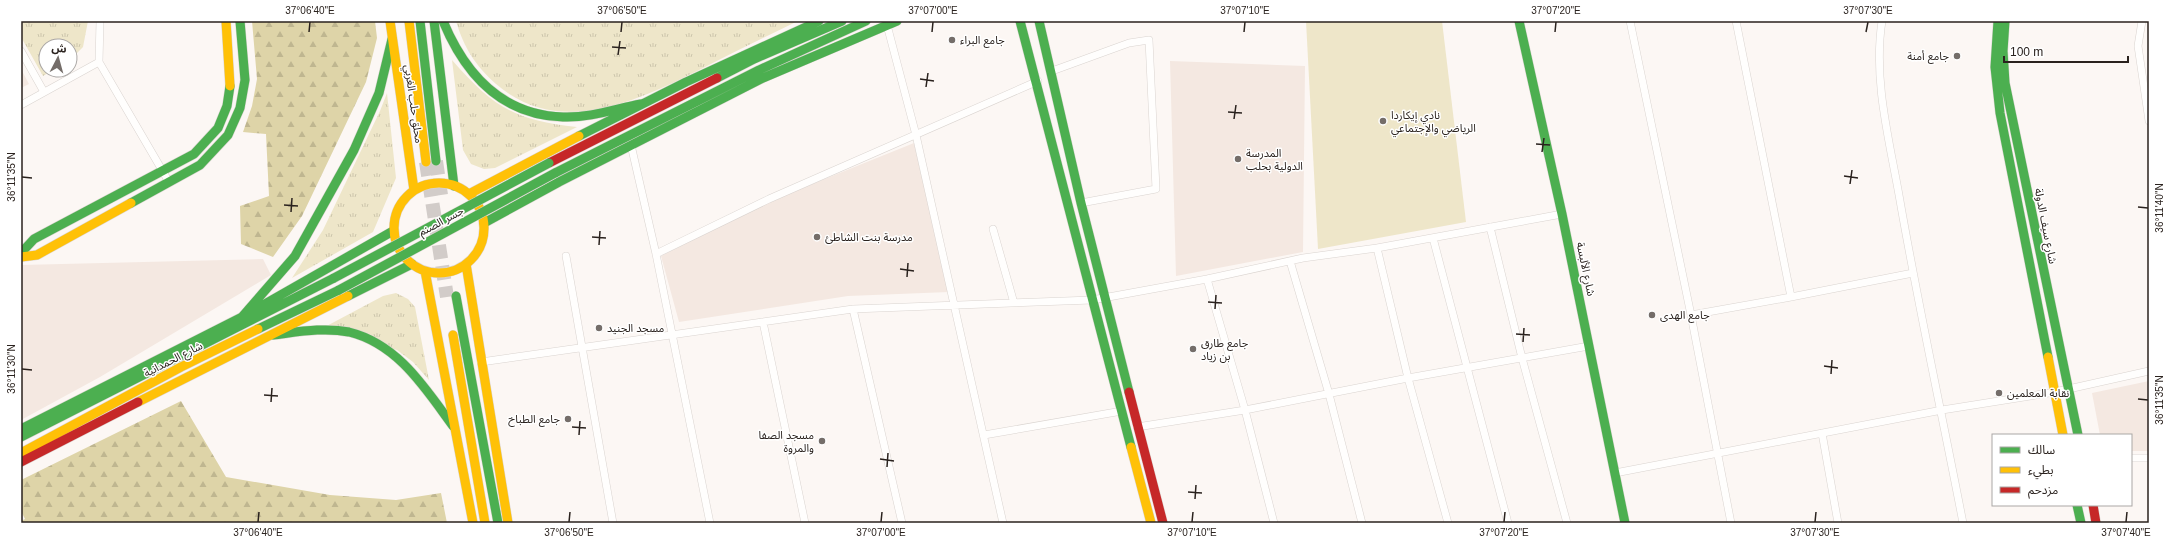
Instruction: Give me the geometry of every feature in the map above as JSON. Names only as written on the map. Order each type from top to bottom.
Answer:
[{"type":"main road","points":[[21,253],[34,239],[194,154],[218,128],[226,106],[231,80],[226,21]]},
{"type":"main road","points":[[21,258],[37,255],[200,164],[228,136],[240,108],[245,80],[240,21]]},
{"type":"main road","name":"محلق حلب الغربي","points":[[390,21],[414,190]]},
{"type":"main road","points":[[409,21],[426,162]]},
{"type":"main road","points":[[420,21],[436,161]]},
{"type":"main road","points":[[434,21],[454,186]]},
{"type":"main road","points":[[443,21],[459,56],[477,79],[499,97],[525,110],[539,114],[567,117],[582,116],[641,104]]},
{"type":"main road","points":[[469,194],[641,104],[751,55],[818,21]]},
{"type":"main road","points":[[751,55],[842,21]]},
{"type":"main road","points":[[484,223],[761,74],[866,21]]},
{"type":"main road","points":[[761,74],[897,21]]},
{"type":"main road","points":[[1020,21],[1038,81],[1092,300],[1150,523]]},
{"type":"main road","points":[[1039,21],[1052,71],[1081,203],[1137,427],[1163,523]]},
{"type":"main road","name":"شارع الألبسة","points":[[1519,21],[1590,346],[1625,523]]},
{"type":"main road","name":"شارع سيف الدولة","points":[[1998,21],[1995,40],[1995,73],[2004,131],[2064,434]]},
{"type":"main road","name":"شارع سيف الدولة","points":[[2005,21],[2003,51],[2005,83],[2067,389],[2078,434]]},
{"type":"main road","points":[[242,317],[295,256],[354,150],[379,93],[392,39]]},
{"type":"main road","name":"جسر الصنم","points":[[334,278],[751,55]]},
{"type":"main road","name":"جسر الصنم","points":[[339,290],[555,173],[761,74]]},
{"type":"main road","points":[[434,183],[454,186],[469,194],[477,204],[484,223],[482,242],[475,254],[466,264],[459,268],[442,273],[425,271],[412,264],[403,255],[396,244],[393,231],[394,219],[398,208],[405,198],[414,190],[434,183]]},
{"type":"main road","points":[[21,429],[242,317],[393,231]]},
{"type":"main road","points":[[21,462],[30,459],[185,377],[273,335],[412,264]]},
{"type":"main road","points":[[466,264],[508,523]]},
{"type":"main road","points":[[425,271],[473,523]]},
{"type":"main road","name":"شارع الحمدانية","points":[[21,436],[334,278]]},
{"type":"main road","name":"شارع الحمدانية","points":[[21,453],[181,367],[339,290]]},
{"type":"main road","points":[[485,523],[451,297],[498,523]]},
{"type":"main road","points":[[273,335],[318,330],[340,331],[369,338],[382,345],[406,363],[416,374],[455,429]]},
{"type":"main road","points":[[2077,506],[2081,523]]},
{"type":"main road","points":[[2093,506],[2096,523]]},
{"type":"street","points":[[100,21],[99,62],[169,182]]},
{"type":"street","points":[[1630,21],[1691,315],[1731,523]]},
{"type":"street","points":[[1736,21],[1791,297]]},
{"type":"street","points":[[1882,21],[1880,58],[1883,107],[1913,273],[1942,410],[1963,523]]},
{"type":"street","points":[[2142,21],[2138,46],[2149,121]]},
{"type":"street","points":[[887,25],[916,135],[956,305],[1003,523]]},
{"type":"street","points":[[1052,71],[1129,43],[1149,40],[1156,189],[1081,203]]},
{"type":"street","points":[[21,51],[44,92]]},
{"type":"street","points":[[21,105],[99,62]]},
{"type":"street","points":[[2141,71],[2149,71]]},
{"type":"street","points":[[656,254],[769,199],[1038,81]]},
{"type":"street","points":[[631,145],[656,254],[710,523]]},
{"type":"street","points":[[481,362],[853,309],[1092,300],[1207,279],[1290,261],[1377,248],[1562,214]]},
{"type":"street","points":[[1490,227],[1522,358],[1567,523]]},
{"type":"street","points":[[993,229],[1014,303]]},
{"type":"street","points":[[1433,238],[1508,523]]},
{"type":"street","points":[[1377,248],[1408,378],[1448,523]]},
{"type":"street","points":[[566,256],[613,523]]},
{"type":"street","points":[[1290,261],[1329,394],[1362,523]]},
{"type":"street","points":[[1691,315],[1913,273]]},
{"type":"street","points":[[1207,279],[1245,410],[1274,523]]},
{"type":"street","points":[[853,309],[902,523]]},
{"type":"street","points":[[763,322],[805,523]]},
{"type":"street","points":[[1137,427],[1245,410],[1408,378],[1590,346]]},
{"type":"street","points":[[1615,473],[1942,410],[2055,392],[2149,371]]},
{"type":"street","points":[[984,435],[1122,411]]},
{"type":"street","points":[[1822,433],[1838,523]]},
{"type":"street","points":[[2132,458],[2149,458]]},
{"type":"shaded area","name":"المدرسة الدولية بحلب","points":[[1170,61],[1305,66],[1303,252],[1176,276]]},
{"type":"shaded area","points":[[21,69],[29,84],[21,88]]},
{"type":"shaded area","name":"مدرسة بنت الشاطئ","points":[[914,143],[949,292],[848,296],[679,322],[661,256],[770,201]]},
{"type":"shaded area","points":[[263,259],[271,275],[100,377],[21,420],[21,265]]},
{"type":"shaded area","points":[[2149,381],[2149,451],[2132,451],[2132,434],[2100,434],[2092,393]]},
{"type":"green space","points":[[21,21],[88,21],[83,47],[78,52],[78,38],[38,38],[38,67],[21,37]]},
{"type":"green space","points":[[252,21],[375,21],[377,38],[366,82],[302,216],[273,257],[241,244],[240,206],[269,196],[266,134],[243,132],[252,106],[257,79]]},
{"type":"green space","points":[[456,21],[798,21],[654,91],[628,101],[601,108],[574,112],[547,109],[521,101],[496,84],[471,56]]},
{"type":"green space","name":"نادي إيكاردا الرياضي والإجتماعي","points":[[1306,21],[1442,21],[1466,222],[1318,249]]},
{"type":"green space","points":[[452,60],[480,89],[493,100],[506,108],[537,120],[577,127],[495,168],[484,169],[471,164],[463,150]]},
{"type":"green space","points":[[387,93],[396,178],[373,232],[292,278],[323,230],[380,111]]},
{"type":"green space","points":[[396,293],[408,299],[415,307],[429,380],[413,362],[397,350],[321,329],[383,296]]},
{"type":"green space","points":[[181,401],[226,477],[330,495],[396,500],[441,493],[447,523],[21,523],[21,521],[25,519],[21,511],[21,480]]},
{"type":"tunnel","points":[[436,161],[441,195]]},
{"type":"tunnel","points":[[426,162],[447,297]]},
{"type":"traffic: fast","points":[[131,203],[200,165],[228,135],[240,108],[245,80],[240,21]]},
{"type":"traffic: fast","points":[[420,21],[436,161]]},
{"type":"traffic: fast","points":[[434,21],[454,186]]},
{"type":"traffic: fast","points":[[443,21],[462,58],[474,74],[488,88],[504,100],[521,109],[541,114],[573,117],[593,115],[641,104]]},
{"type":"traffic: fast","points":[[579,136],[686,82],[819,21]]},
{"type":"traffic: fast","points":[[717,78],[754,59],[842,21]]},
{"type":"traffic: fast","points":[[555,173],[759,70],[866,21]]},
{"type":"traffic: fast","points":[[484,223],[559,182],[763,78],[897,21]]},
{"type":"traffic: fast","points":[[1020,21],[1131,447]]},
{"type":"traffic: fast","points":[[1039,21],[1081,203],[1129,392]]},
{"type":"traffic: fast","points":[[1519,21],[1562,214],[1625,523]]},
{"type":"traffic: fast","points":[[1998,21],[1995,67],[2000,113],[2048,357]]},
{"type":"traffic: fast","points":[[2005,21],[2003,51],[2005,83],[2078,434]]},
{"type":"traffic: fast","points":[[242,317],[295,256],[354,150],[379,93],[392,39]]},
{"type":"traffic: fast","points":[[21,253],[34,239],[194,154],[218,128],[227,106],[230,86]]},
{"type":"traffic: fast","points":[[334,278],[549,163]]},
{"type":"traffic: fast","points":[[339,290],[555,173]]},
{"type":"traffic: fast","points":[[21,429],[242,317],[393,231]]},
{"type":"traffic: fast","points":[[348,296],[412,264]]},
{"type":"traffic: fast","points":[[21,437],[334,278]]},
{"type":"traffic: fast","points":[[258,329],[339,290]]},
{"type":"traffic: fast","points":[[456,296],[498,523]]},
{"type":"traffic: fast","points":[[273,335],[311,330],[340,331],[349,332],[366,338],[382,346],[409,369],[453,426]]},
{"type":"traffic: fast","points":[[2077,506],[2081,523]]},
{"type":"traffic: slow","points":[[226,21],[230,86]]},
{"type":"traffic: slow","points":[[390,21],[414,190]]},
{"type":"traffic: slow","points":[[409,21],[426,162]]},
{"type":"traffic: slow","points":[[469,194],[579,136]]},
{"type":"traffic: slow","points":[[439,183],[456,186],[471,196],[481,211],[484,228],[481,245],[471,260],[456,270],[439,273],[422,270],[407,260],[397,245],[394,228],[397,211],[407,196],[422,186],[439,183]]},
{"type":"traffic: slow","points":[[21,257],[37,255],[131,203]]},
{"type":"traffic: slow","points":[[466,264],[508,523]]},
{"type":"traffic: slow","points":[[425,271],[473,523]]},
{"type":"traffic: slow","points":[[138,402],[348,296]]},
{"type":"traffic: slow","points":[[21,453],[181,367],[258,329]]},
{"type":"traffic: slow","points":[[453,335],[485,523]]},
{"type":"traffic: slow","points":[[2048,357],[2063,434]]},
{"type":"traffic: slow","points":[[1131,447],[1151,523]]},
{"type":"traffic: jam","points":[[549,163],[717,78]]},
{"type":"traffic: jam","points":[[1129,392],[1163,523]]},
{"type":"traffic: jam","points":[[21,462],[138,402]]},
{"type":"traffic: jam","points":[[2093,506],[2096,523]]},
{"type":"place","name":"جامع البراء","points":[[952,40]]},
{"type":"place","name":"جامع أمنة","points":[[1957,56]]},
{"type":"place","name":"نادي إيكاردا الرياضي والإجتماعي","points":[[1383,121]]},
{"type":"place","name":"المدرسة الدولية بحلب","points":[[1238,159]]},
{"type":"place","name":"مدرسة بنت الشاطئ","points":[[817,237]]},
{"type":"place","name":"جامع الهدى","points":[[1652,315]]},
{"type":"place","name":"مسجد الجنيد","points":[[599,328]]},
{"type":"place","name":"جامع طارق بن زياد","points":[[1193,349]]},
{"type":"place","name":"نقابة المعلمين","points":[[1999,393]]},
{"type":"place","name":"جامع الطباخ","points":[[568,419]]},
{"type":"place","name":"مسجد الصفا والمروة","points":[[822,441]]}]
